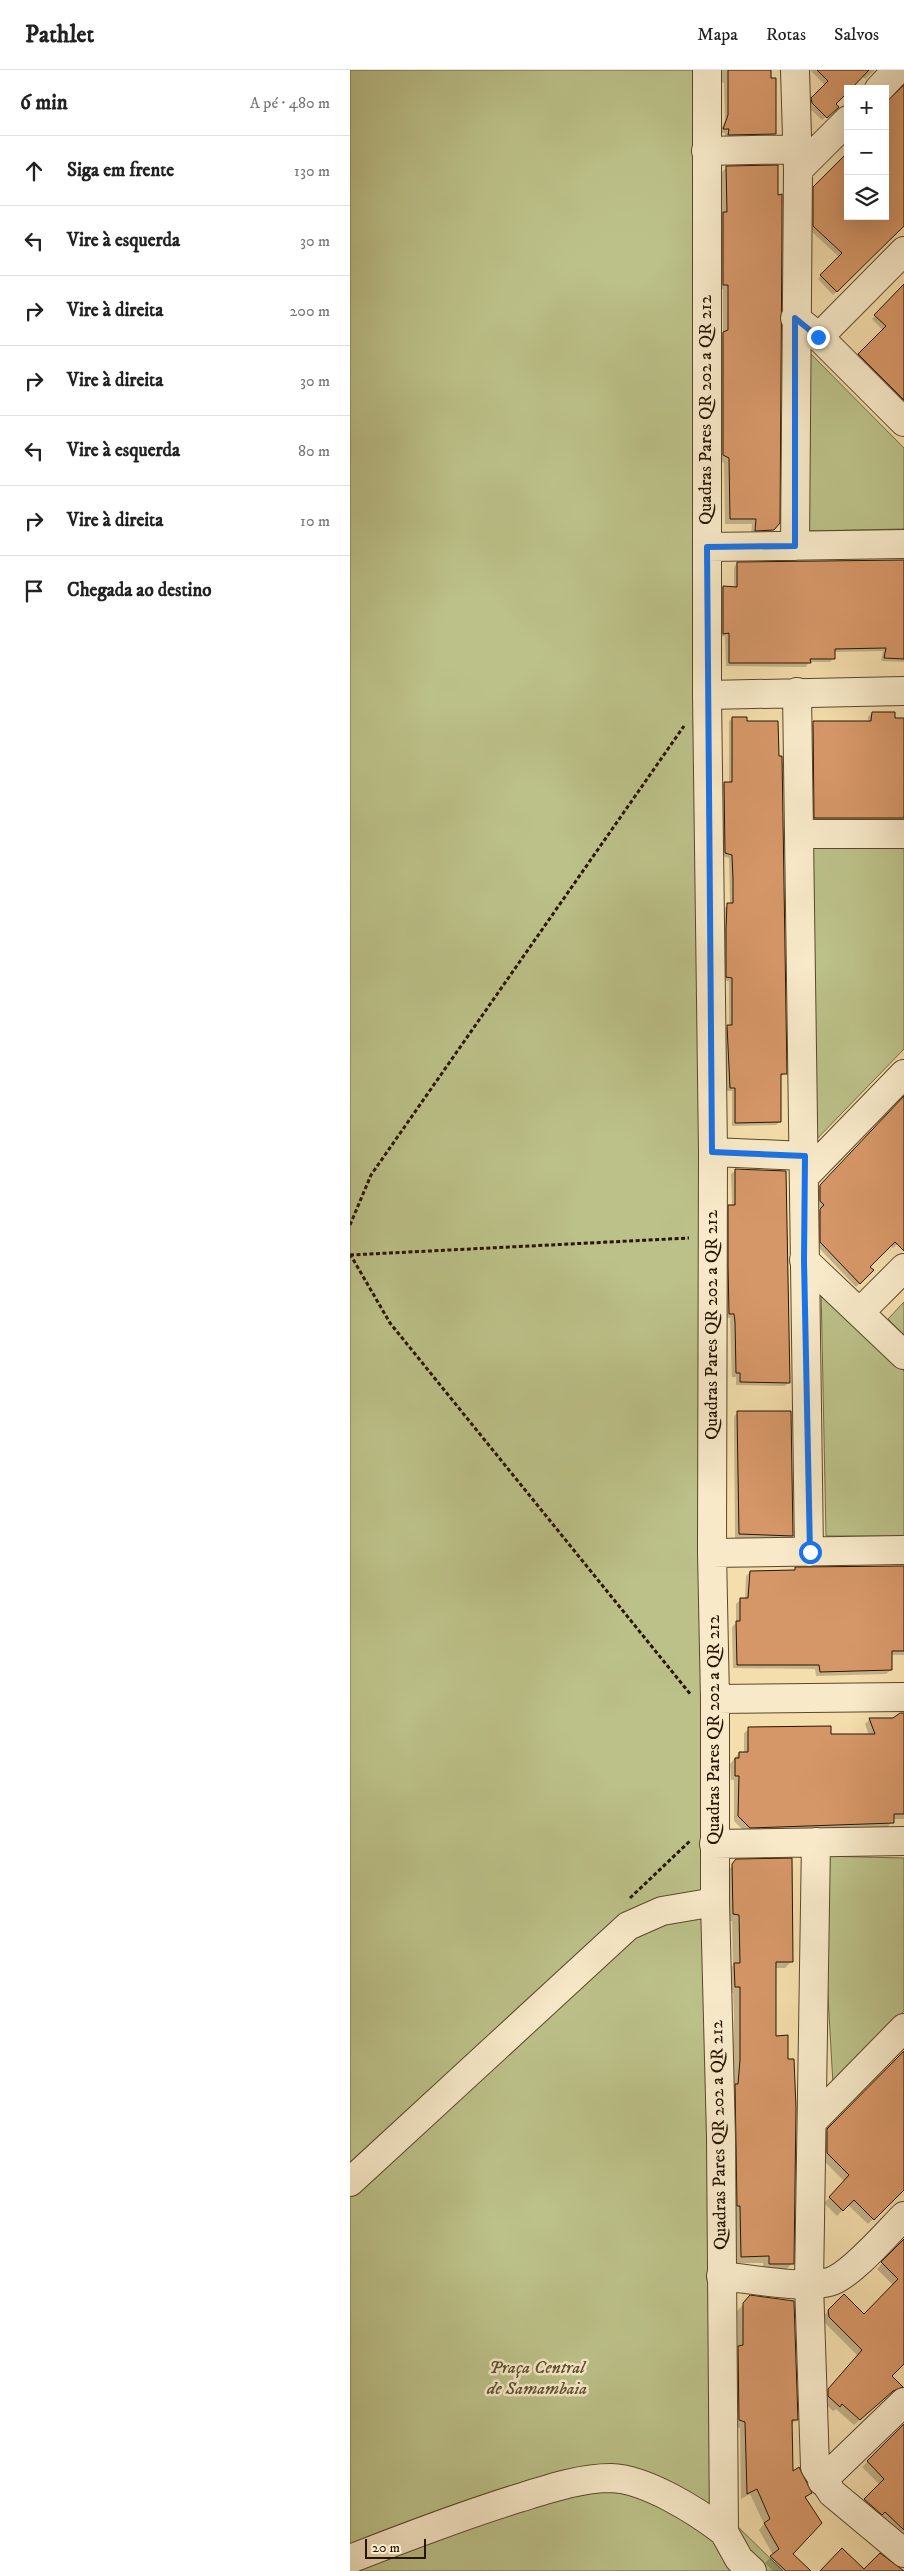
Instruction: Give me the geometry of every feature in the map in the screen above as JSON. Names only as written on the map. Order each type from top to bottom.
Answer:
[{"type":"street","name":"Quadras Pares QR 202 a QR 212","points":[[706,70],[707,695],[712,1152],[712,1552],[704,1698],[706,1839],[715,1902],[721,2138],[724,2532],[739,2559],[752,2571]]},
{"type":"street","points":[[795,70],[797,160],[795,546]]},
{"type":"street","points":[[882,85],[897,70]]},
{"type":"street","points":[[706,151],[797,160],[844,123]]},
{"type":"street","points":[[818,337],[904,251]]},
{"type":"street","points":[[795,318],[818,337],[904,422]]},
{"type":"street","points":[[707,547],[904,544]]},
{"type":"street","points":[[707,695],[904,691]]},
{"type":"street","points":[[797,692],[805,1166],[804,1260],[810,1552]]},
{"type":"street","points":[[800,834],[904,834]]},
{"type":"street","points":[[805,1166],[904,1074]]},
{"type":"street","points":[[712,1152],[805,1166]]},
{"type":"street","points":[[804,1260],[904,1355]]},
{"type":"street","points":[[860,1312],[904,1268]]},
{"type":"street","points":[[712,1552],[904,1550]]},
{"type":"street","points":[[704,1698],[904,1697]]},
{"type":"street","points":[[706,1839],[816,1842],[904,1841]]},
{"type":"street","points":[[816,1842],[809,2284],[812,2448],[815,2468],[822,2481],[832,2493],[904,2553]]},
{"type":"street","points":[[350,2182],[628,1926],[662,1911],[715,1902]]},
{"type":"street","points":[[812,2122],[904,2028]]},
{"type":"street","points":[[721,2276],[809,2284],[830,2282],[848,2271],[904,2216]]},
{"type":"street","points":[[822,2481],[904,2402]]},
{"type":"street","points":[[350,2559],[458,2516],[580,2481],[613,2478],[638,2484],[678,2502],[724,2532]]},
{"type":"path","points":[[350,1225],[372,1175],[689,719]]},
{"type":"path","points":[[704,1698],[390,1323],[350,1254],[712,1237]]},
{"type":"path","points":[[625,1902],[706,1839]]},
{"type":"green space","name":"Praça Central de Samambaia","points":[[350,70],[699,70],[728,2517],[783,2571],[350,2571]]},
{"type":"green space","points":[[805,348],[904,448],[904,529],[804,531]]},
{"type":"green space","points":[[904,844],[904,1049],[811,1145],[805,845]]},
{"type":"green space","points":[[821,1287],[904,1371],[904,1536],[826,1536]]},
{"type":"green space","points":[[904,1302],[904,1335],[888,1319]]},
{"type":"green space","points":[[820,1856],[904,1858],[904,2011],[833,2084]]},
{"type":"building","points":[[728,70],[771,70],[771,78],[776,78],[776,134],[728,135],[729,129],[723,129],[728,115]]},
{"type":"building","points":[[817,70],[869,70],[855,85],[844,85],[844,96],[836,104],[839,107],[827,118],[812,103],[811,98],[828,81]]},
{"type":"building","points":[[904,85],[904,226],[837,292],[820,275],[842,253],[813,226],[813,187],[844,156],[844,220],[889,220],[889,99]]},
{"type":"building","points":[[778,165],[778,195],[782,194],[780,523],[774,530],[755,531],[756,519],[730,519],[729,458],[723,455],[723,332],[728,330],[728,285],[723,285],[723,212],[727,212],[726,166]]},
{"type":"building","points":[[904,284],[904,400],[858,354],[886,326],[874,315]]},
{"type":"building","points":[[904,560],[904,659],[884,658],[886,648],[835,649],[835,659],[810,659],[811,663],[729,663],[729,633],[723,634],[723,586],[737,587],[737,562]]},
{"type":"building","points":[[872,712],[895,712],[895,718],[904,718],[904,818],[814,818],[813,721],[871,721]]},
{"type":"building","points":[[732,717],[747,717],[747,721],[778,721],[779,756],[782,756],[787,1074],[781,1074],[781,1122],[735,1123],[735,1088],[730,1088],[727,1025],[732,1025],[732,978],[726,977],[726,929],[727,903],[733,903],[733,880],[732,855],[725,853],[724,782],[732,782]]},
{"type":"building","points":[[904,1096],[904,1251],[895,1242],[870,1267],[874,1270],[860,1284],[820,1242],[820,1209],[824,1205],[820,1201],[820,1185]]},
{"type":"building","points":[[735,1169],[786,1171],[790,1383],[740,1382],[740,1373],[736,1373],[735,1322],[734,1314],[729,1314],[728,1266],[728,1205],[735,1205]]},
{"type":"building","points":[[737,1411],[791,1411],[793,1536],[739,1534]]},
{"type":"building","points":[[904,1566],[904,1651],[892,1651],[892,1670],[820,1672],[819,1665],[737,1665],[736,1621],[740,1621],[740,1598],[748,1598],[750,1571],[795,1570],[795,1567]]},
{"type":"building","points":[[900,1713],[904,1713],[904,1814],[894,1814],[894,1823],[750,1828],[738,1816],[739,1776],[735,1776],[735,1758],[739,1758],[739,1752],[748,1752],[748,1727],[831,1726],[831,1734],[875,1734],[869,1718],[893,1718]]},
{"type":"building","points":[[792,1858],[793,1962],[776,1962],[776,2036],[788,2035],[788,2059],[794,2059],[796,2108],[794,2264],[769,2264],[769,2256],[741,2257],[740,2206],[737,2206],[735,2084],[738,2084],[740,2060],[740,1987],[735,1987],[734,1963],[740,1963],[739,1915],[733,1914],[732,1864],[736,1859]]},
{"type":"building","points":[[904,2051],[904,2190],[874,2220],[854,2200],[843,2211],[829,2197],[849,2175],[827,2153],[827,2129]]},
{"type":"building","points":[[904,2239],[904,2364],[892,2376],[903,2387],[893,2391],[860,2420],[842,2404],[840,2407],[828,2396],[828,2389],[862,2350],[829,2317],[828,2310],[844,2294],[864,2314],[898,2279],[881,2262]]},
{"type":"building","points":[[750,2295],[794,2301],[798,2420],[792,2420],[793,2471],[799,2467],[812,2493],[805,2497],[822,2523],[793,2554],[811,2571],[786,2571],[770,2556],[779,2549],[764,2523],[770,2519],[757,2489],[747,2494],[745,2422],[739,2420],[738,2346],[743,2345],[743,2303]]},
{"type":"building","points":[[904,2424],[904,2530],[885,2512],[882,2515],[864,2499],[884,2479],[867,2461]]},
{"type":"building","points":[[842,2548],[864,2569],[880,2553],[904,2571],[820,2571]]},
{"type":"route","points":[[810,1552],[804,1260],[805,1156],[712,1152],[707,547],[795,546],[795,318],[818,337]]}]
